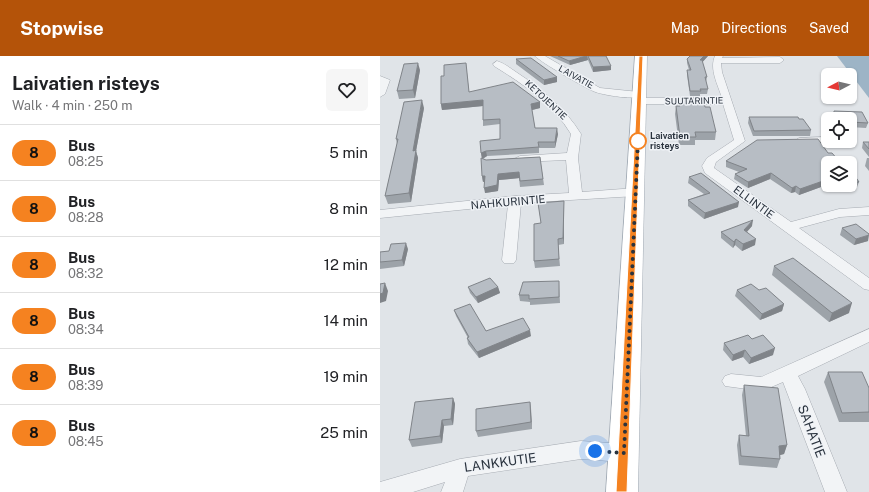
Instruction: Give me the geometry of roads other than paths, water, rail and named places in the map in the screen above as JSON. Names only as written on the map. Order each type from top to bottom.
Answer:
[{"type":"main road","points":[[622,492],[641,56]]},
{"type":"street","name":"LAIVATIE","points":[[539,56],[597,90],[639,98]]},
{"type":"street","name":"SUUTARINTIE","points":[[639,98],[727,101],[718,72],[718,58]]},
{"type":"street","points":[[718,58],[780,60]]},
{"type":"street","name":"KETOJENTIE","points":[[497,64],[524,79],[570,122],[576,134],[571,156],[576,196]]},
{"type":"street","points":[[380,79],[385,80],[380,94]]},
{"type":"street","name":"ELLINTIE","points":[[727,101],[746,141],[711,160],[708,166],[709,170],[869,285]]},
{"type":"street","points":[[789,141],[821,140]]},
{"type":"street","points":[[510,159],[571,156]]},
{"type":"street","name":"NAHKURINTIE","points":[[380,214],[515,200],[636,192]]},
{"type":"street","points":[[509,260],[515,200]]},
{"type":"street","points":[[789,227],[839,213],[869,211]]},
{"type":"street","points":[[730,381],[762,384],[869,334]]},
{"type":"street","name":"SAHATIE","points":[[786,372],[796,390],[836,492]]},
{"type":"street","name":"LANKKUTIE","points":[[380,492],[460,468],[581,450],[624,453]]},
{"type":"street","points":[[452,492],[460,468]]},
{"type":"water","points":[[837,56],[869,56],[869,98],[857,82],[857,68],[846,68]]},
{"type":"place","name":"Laivatien risteys","points":[[638,141]]}]
